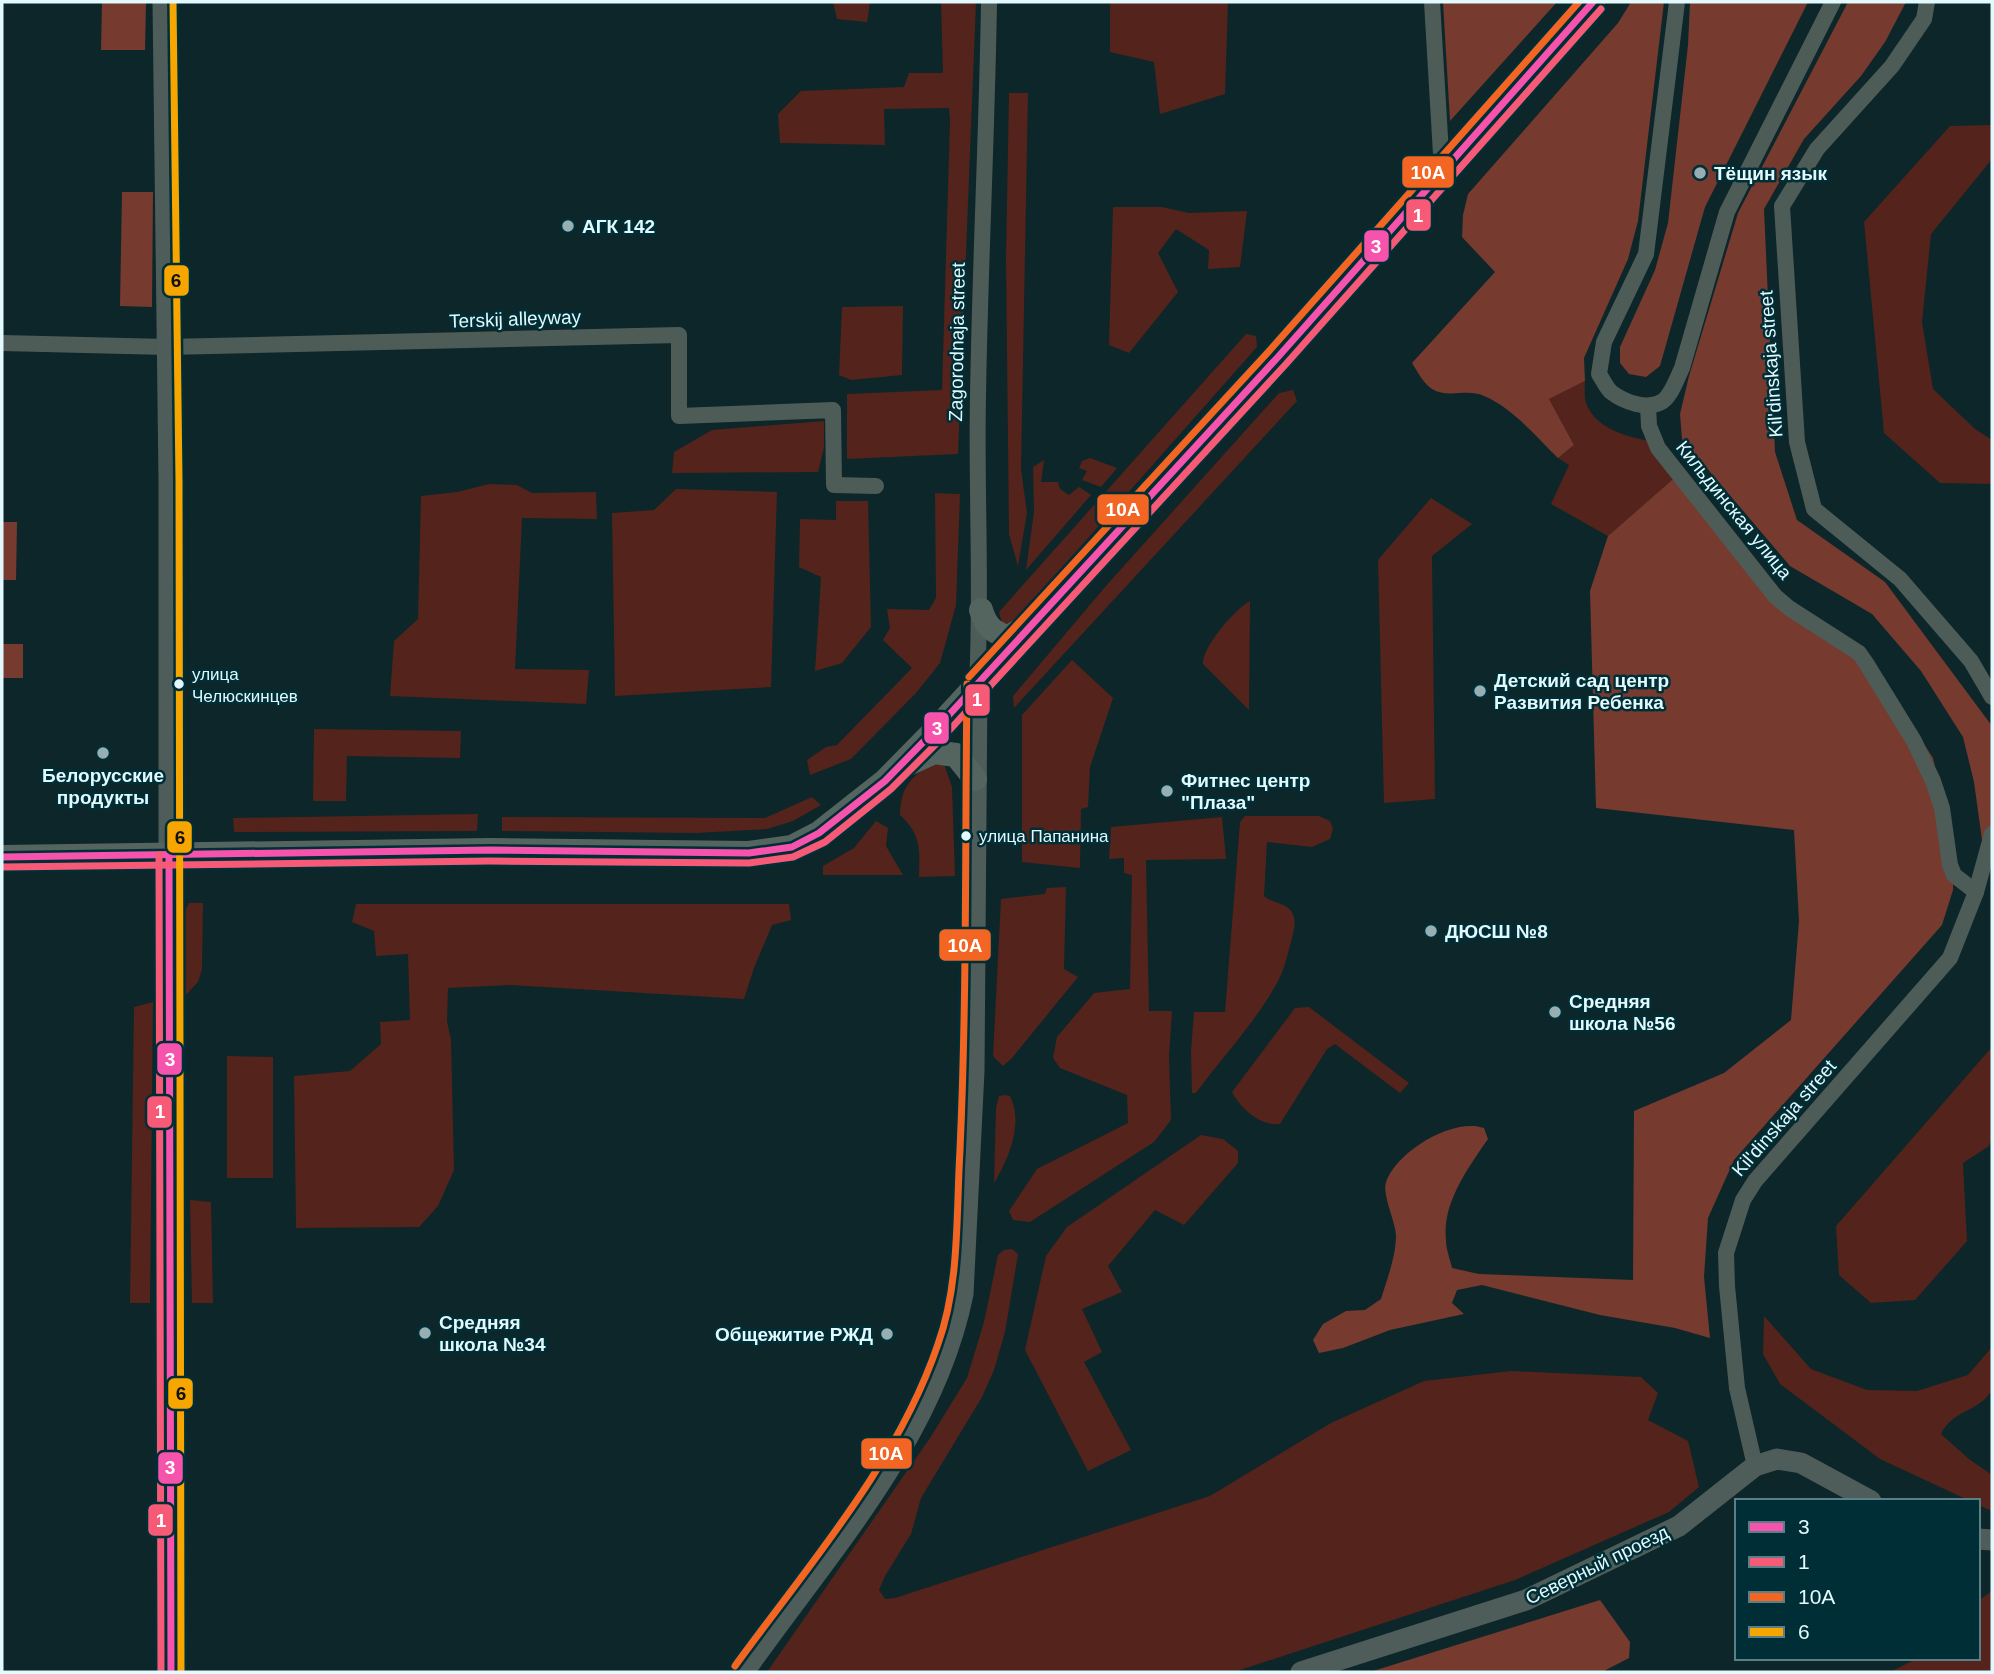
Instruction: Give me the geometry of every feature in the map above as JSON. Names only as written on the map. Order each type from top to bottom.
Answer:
[{"type":"main road","points":[[885,781],[1278,357],[1592,2]]},
{"type":"main road","points":[[981,610],[985,623],[995,633],[1008,637],[1034,622]]},
{"type":"main road","points":[[2,857],[490,850],[749,853],[792,847],[819,833],[909,764],[934,752],[956,755],[975,779]]},
{"type":"main road","points":[[169,855],[172,1672]]},
{"type":"street","points":[[163,2],[169,855]]},
{"type":"street","name":"Zagorodnaja street","points":[[977,684],[981,610],[977,460],[978,364],[989,2]]},
{"type":"street","points":[[1432,2],[1442,171]]},
{"type":"street","points":[[1677,2],[1646,254],[1604,342],[1599,374],[1609,390],[1626,401],[1648,406],[1663,401],[1682,368],[1727,212],[1833,2]]},
{"type":"street","name":"Kil'dinskaja street","points":[[1927,2],[1923,19],[1892,66],[1817,149],[1782,206],[1797,442],[1814,509],[1900,579],[1972,661],[1992,697]]},
{"type":"street","name":"Terskij alleyway","points":[[2,343],[167,347],[679,335],[679,416],[833,410],[834,485],[876,486]]},
{"type":"street","name":"Кильдинская улица","points":[[1648,406],[1649,426],[1658,448],[1775,596],[1858,653],[1866,663],[1914,741],[1933,780],[1942,808],[1950,866],[1954,875],[1976,892]]},
{"type":"street","points":[[744,1672],[868,1500],[905,1441],[932,1387],[956,1329],[963,1294],[974,1071],[977,684]]},
{"type":"street","name":"Kil'dinskaja street","points":[[1755,1466],[1737,1388],[1727,1286],[1726,1253],[1743,1200],[1755,1181],[1942,969],[1954,950],[1976,892],[1992,834]]},
{"type":"street","name":"Северный проезд","points":[[1301,1672],[1526,1600],[1679,1526],[1755,1466],[1777,1459],[1801,1463],[1867,1499]]},
{"type":"shaded area","points":[[102,2],[146,2],[145,50],[101,50]]},
{"type":"shaded area","points":[[833,2],[870,2],[867,22],[837,19]]},
{"type":"shaded area","points":[[941,2],[976,2],[958,454],[847,459],[847,394],[942,390],[949,108],[884,109],[885,145],[780,143],[778,114],[801,91],[904,87],[909,73],[943,73]]},
{"type":"shaded area","points":[[1110,2],[1228,2],[1225,94],[1160,114],[1154,62],[1110,52]]},
{"type":"shaded area","points":[[1443,2],[1557,2],[1450,121]]},
{"type":"shaded area","points":[[1631,2],[1664,2],[1638,221],[1628,259],[1584,358],[1585,381],[1549,399],[1574,445],[1558,458],[1524,424],[1495,401],[1478,394],[1438,392],[1423,381],[1412,363],[1495,272],[1462,237],[1468,194],[1618,23]]},
{"type":"shaded area","points":[[1690,2],[1808,2],[1705,207],[1660,366],[1646,377],[1629,374],[1620,363],[1620,347],[1655,270],[1668,223],[1688,45]]},
{"type":"shaded area","points":[[1848,2],[1906,2],[1885,42],[1861,76],[1804,139],[1764,209],[1775,452],[1797,520],[1885,582],[1992,726],[1992,828],[1982,840],[1974,782],[1963,737],[1921,671],[1872,614],[1790,566],[1682,439],[1680,414],[1689,376],[1738,213]]},
{"type":"shaded area","points":[[1009,93],[1028,93],[1021,469],[1027,513],[1018,566],[1009,534],[1006,258]]},
{"type":"shaded area","points":[[1992,125],[1992,159],[1931,234],[1922,322],[1933,389],[1975,429],[1992,440],[1992,484],[1940,483],[1884,433],[1864,222],[1950,126]]},
{"type":"shaded area","points":[[122,192],[153,192],[152,307],[120,306]]},
{"type":"shaded area","points":[[1113,207],[1162,207],[1189,213],[1247,211],[1240,267],[1208,269],[1209,250],[1176,229],[1158,253],[1178,292],[1129,353],[1109,345]]},
{"type":"shaded area","points":[[903,306],[902,375],[851,380],[839,375],[842,307]]},
{"type":"shaded area","points":[[1246,334],[1256,336],[1257,347],[1012,624],[1002,623],[999,612]]},
{"type":"shaded area","points":[[1585,381],[1586,403],[1598,421],[1617,432],[1660,443],[1680,473],[1608,536],[1551,504],[1569,465],[1558,458],[1574,445],[1549,399]]},
{"type":"shaded area","points":[[1293,390],[1297,401],[1014,708],[1013,696],[1105,587],[1279,393]]},
{"type":"shaded area","points":[[824,421],[824,448],[818,472],[672,473],[674,452],[712,430]]},
{"type":"shaded area","points":[[1090,458],[1117,468],[1101,487],[1082,480],[1087,471],[1079,468],[1082,461]]},
{"type":"shaded area","points":[[1044,460],[1041,482],[1058,482],[1060,489],[1069,495],[1079,487],[1091,495],[1026,570],[1034,512],[1033,467]]},
{"type":"shaded area","points":[[1680,473],[1765,585],[1851,641],[1896,701],[1933,758],[1954,849],[1953,890],[1942,925],[1734,1160],[1708,1218],[1704,1277],[1710,1338],[1675,1328],[1600,1315],[1482,1285],[1457,1290],[1452,1303],[1464,1314],[1390,1330],[1343,1348],[1319,1353],[1313,1340],[1323,1324],[1346,1311],[1365,1310],[1381,1299],[1396,1243],[1385,1187],[1392,1171],[1413,1149],[1442,1132],[1457,1128],[1484,1128],[1488,1139],[1458,1186],[1448,1213],[1446,1243],[1452,1268],[1479,1274],[1633,1280],[1634,1111],[1724,1073],[1791,1020],[1799,921],[1794,830],[1596,808],[1590,591],[1608,536]]},
{"type":"shaded area","points":[[489,484],[517,485],[532,493],[596,492],[597,519],[522,518],[515,669],[589,670],[586,704],[390,696],[394,641],[418,619],[421,496],[457,492]]},
{"type":"shaded area","points":[[676,489],[777,492],[771,687],[615,696],[612,513],[654,510]]},
{"type":"shaded area","points":[[935,493],[960,494],[956,605],[940,663],[916,693],[851,759],[810,775],[807,760],[826,747],[837,745],[912,668],[883,640],[890,628],[887,609],[929,610],[936,598]]},
{"type":"shaded area","points":[[1431,498],[1472,524],[1432,556],[1435,799],[1384,803],[1378,560]]},
{"type":"shaded area","points":[[836,501],[868,501],[871,627],[842,663],[815,671],[821,577],[799,567],[800,519],[836,520]]},
{"type":"shaded area","points":[[2,522],[17,522],[16,580],[2,580]]},
{"type":"shaded area","points":[[1250,601],[1249,710],[1203,664],[1208,648],[1221,629]]},
{"type":"shaded area","points":[[2,644],[23,644],[23,678],[2,678]]},
{"type":"shaded area","points":[[1072,660],[1113,698],[1090,767],[1088,807],[1081,809],[1080,868],[1022,862],[1022,715]]},
{"type":"shaded area","points":[[314,729],[461,731],[460,758],[347,756],[346,801],[313,801]]},
{"type":"shaded area","points":[[931,763],[944,764],[952,787],[955,876],[919,877],[916,836],[900,815],[904,791],[917,774]]},
{"type":"shaded area","points":[[812,797],[821,805],[793,821],[767,829],[696,833],[502,831],[502,817],[765,818]]},
{"type":"shaded area","points":[[478,814],[477,831],[234,832],[233,818]]},
{"type":"shaded area","points":[[1245,816],[1319,816],[1330,821],[1333,829],[1330,839],[1312,847],[1267,842],[1264,896],[1288,908],[1295,922],[1282,974],[1259,1012],[1196,1093],[1192,1093],[1194,1012],[1225,1012],[1240,822]]},
{"type":"shaded area","points":[[1222,817],[1226,859],[1146,860],[1149,1011],[1172,1011],[1169,1056],[1171,1120],[1154,1142],[1030,1222],[1013,1220],[1009,1211],[1037,1169],[1128,1123],[1127,1095],[1060,1068],[1053,1058],[1057,1037],[1094,993],[1130,989],[1132,875],[1124,873],[1124,858],[1109,859],[1111,827]]},
{"type":"shaded area","points":[[876,821],[888,828],[886,846],[903,875],[823,875],[823,866],[854,848]]},
{"type":"shaded area","points":[[1066,887],[1064,969],[1078,977],[1003,1066],[993,1056],[1001,899],[1045,894],[1047,888]]},
{"type":"shaded area","points":[[189,903],[203,903],[202,969],[198,982],[184,997],[181,917]]},
{"type":"shaded area","points":[[356,904],[789,904],[791,920],[772,925],[744,999],[510,985],[448,988],[454,1170],[438,1206],[419,1227],[296,1228],[294,1076],[350,1071],[381,1044],[380,1022],[410,1020],[408,954],[376,956],[374,931],[352,922]]},
{"type":"shaded area","points":[[153,1002],[150,1303],[130,1303],[134,1007]]},
{"type":"shaded area","points":[[1309,1007],[1409,1083],[1400,1093],[1335,1044],[1327,1049],[1280,1124],[1265,1122],[1252,1115],[1232,1092],[1295,1008]]},
{"type":"shaded area","points":[[1992,1047],[1992,1137],[1989,1146],[1963,1163],[1967,1241],[1915,1300],[1871,1303],[1839,1275],[1836,1226]]},
{"type":"shaded area","points":[[227,1056],[273,1057],[273,1178],[227,1178]]},
{"type":"shaded area","points":[[999,1096],[1010,1096],[1014,1107],[1015,1130],[1009,1152],[994,1183],[996,1108]]},
{"type":"shaded area","points":[[1201,1135],[1223,1139],[1238,1151],[1238,1163],[1184,1225],[1155,1210],[1108,1266],[1122,1292],[1082,1309],[1102,1352],[1084,1362],[1131,1450],[1088,1471],[1025,1350],[1046,1256],[1067,1227]]},
{"type":"shaded area","points":[[190,1200],[211,1202],[213,1303],[192,1303]]},
{"type":"shaded area","points":[[1012,1249],[1018,1254],[1005,1332],[994,1370],[982,1397],[921,1498],[911,1534],[879,1590],[885,1599],[1210,1496],[1331,1423],[1424,1381],[1511,1371],[1641,1377],[1658,1393],[1648,1420],[1688,1441],[1699,1487],[1669,1512],[1515,1580],[1234,1672],[767,1672],[930,1438],[967,1378],[984,1322],[998,1255],[1004,1250]]},
{"type":"shaded area","points":[[1764,1316],[1811,1369],[1867,1390],[1917,1391],[1968,1375],[1992,1347],[1991,1391],[1981,1402],[1952,1420],[1941,1434],[1992,1475],[1992,1511],[1980,1506],[1980,1499],[1966,1499],[1880,1459],[1780,1384],[1763,1354]]},
{"type":"shaded area","points":[[1992,1591],[1992,1672],[1890,1672],[1914,1660],[1980,1660],[1980,1600]]},
{"type":"shaded area","points":[[1600,1600],[1630,1642],[1629,1658],[1602,1672],[1370,1672]]},
{"type":"transit line","name":"6","points":[[173,2],[179,480],[181,1672]]},
{"type":"transit line","name":"10А","points":[[969,677],[1270,350],[1579,2]]},
{"type":"transit line","name":"3","points":[[2,857],[490,850],[749,853],[792,847],[819,833],[885,781],[936,729],[1278,357],[1593,2]]},
{"type":"transit line","name":"1","points":[[2,867],[490,861],[749,863],[793,857],[825,842],[891,789],[944,736],[1286,364],[1601,9]]},
{"type":"transit line","name":"10А","points":[[735,1666],[821,1551],[875,1472],[921,1388],[945,1321],[956,1248],[962,1092],[967,684]]},
{"type":"transit line","name":"1","points":[[159,855],[161,1672]]},
{"type":"transit line","name":"3","points":[[169,855],[171,1672]]},
{"type":"place","name":"Тёщин язык","points":[[1700,173]]},
{"type":"place","name":"АГК 142","points":[[568,226]]},
{"type":"place","name":"улица Челюскинцев","points":[[179,684]]},
{"type":"place","name":"Детский сад центр Развития Ребенка","points":[[1480,691]]},
{"type":"place","name":"Белорусские продукты","points":[[103,753]]},
{"type":"place","name":"Фитнес центр \"Плаза\"","points":[[1167,791]]},
{"type":"place","name":"улица Папанина","points":[[966,836]]},
{"type":"place","name":"ДЮСШ №8","points":[[1431,931]]},
{"type":"place","name":"Средняя школа №56","points":[[1555,1012]]},
{"type":"place","name":"Средняя школа №34","points":[[425,1333]]},
{"type":"place","name":"Общежитие РЖД","points":[[887,1334]]}]
